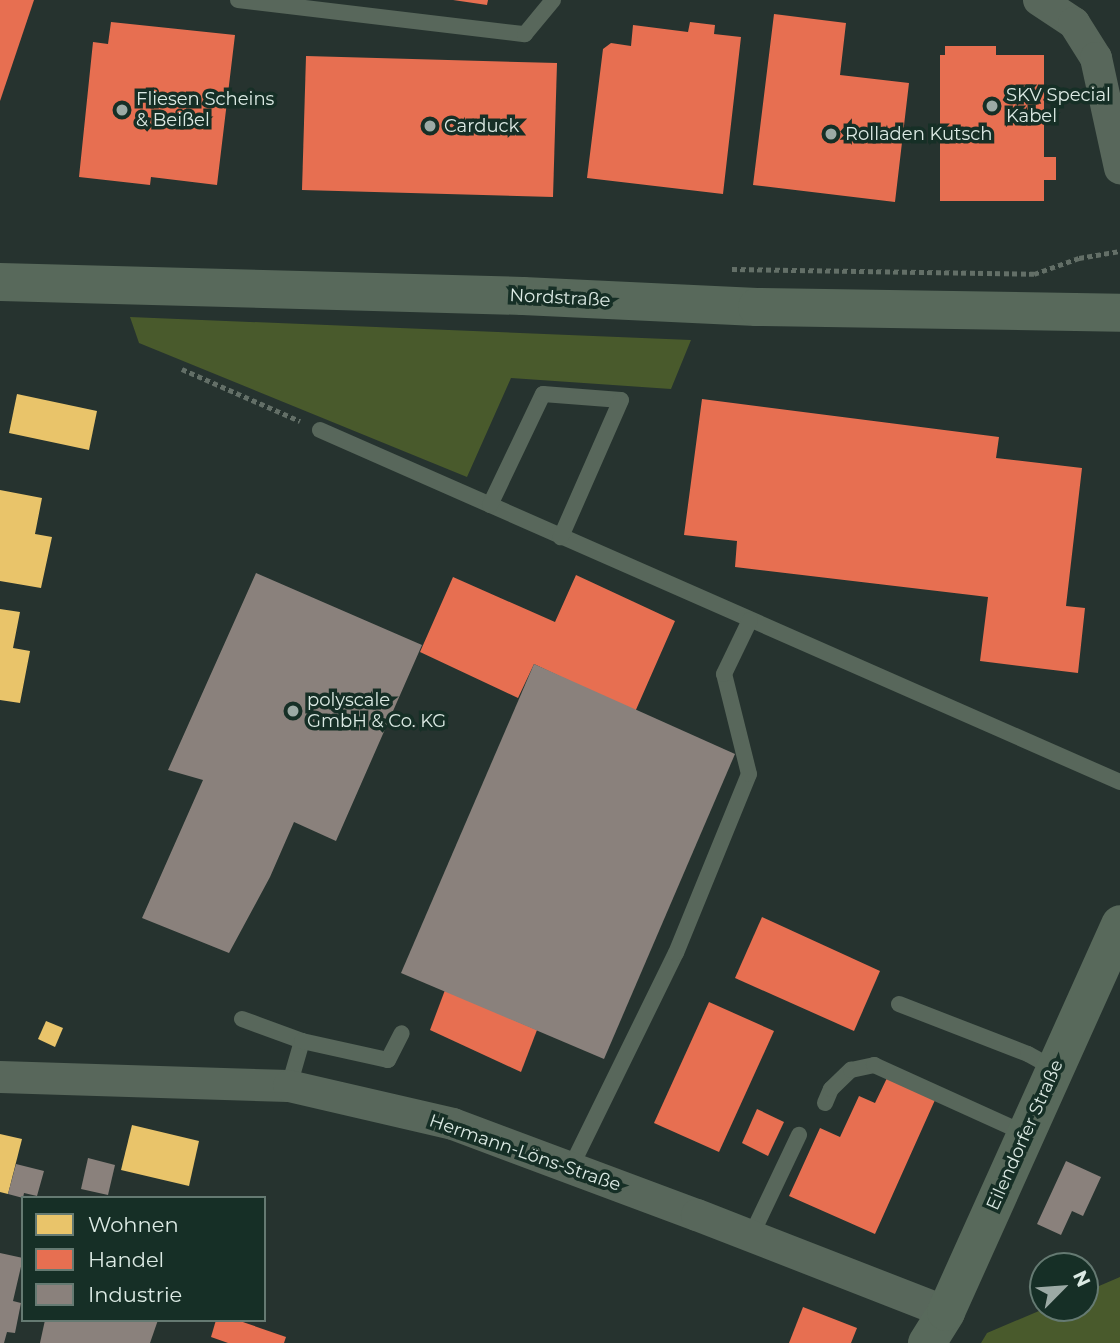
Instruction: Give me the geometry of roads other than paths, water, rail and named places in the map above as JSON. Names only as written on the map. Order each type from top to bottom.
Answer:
[{"type":"street","points":[[1039,0],[1074,23],[1096,58],[1120,168]]},
{"type":"street","name":"Nordstraße","points":[[0,282],[523,296],[757,307],[1120,313]]},
{"type":"street","name":"Eilendorfer Straße","points":[[936,1328],[1120,924]]},
{"type":"street","name":"Hermann-Löns-Straße","points":[[0,1077],[289,1086],[453,1124],[751,1236],[936,1328]]},
{"type":"lane","points":[[238,0],[525,34],[553,0]]},
{"type":"lane","points":[[490,505],[543,394],[621,400],[561,537]]},
{"type":"lane","points":[[320,430],[1120,782]]},
{"type":"lane","points":[[571,1167],[676,953],[748,774],[724,674],[750,620]]},
{"type":"lane","points":[[899,1004],[1028,1054],[1055,1069]]},
{"type":"lane","points":[[242,1019],[302,1041],[388,1060],[402,1033]]},
{"type":"lane","points":[[289,1086],[302,1041]]},
{"type":"lane","points":[[825,1103],[831,1089],[851,1070],[874,1065],[1026,1134]]},
{"type":"lane","points":[[751,1236],[799,1135]]},
{"type":"place","name":"SKV Special Kabel","points":[[992,106]]},
{"type":"place","name":"Fliesen Scheins & Beißel","points":[[122,110]]},
{"type":"place","name":"Carduck","points":[[430,126]]},
{"type":"place","name":"Rolladen Kutsch","points":[[831,134]]},
{"type":"place","name":"polyscale GmbH & Co. KG","points":[[293,711]]}]
